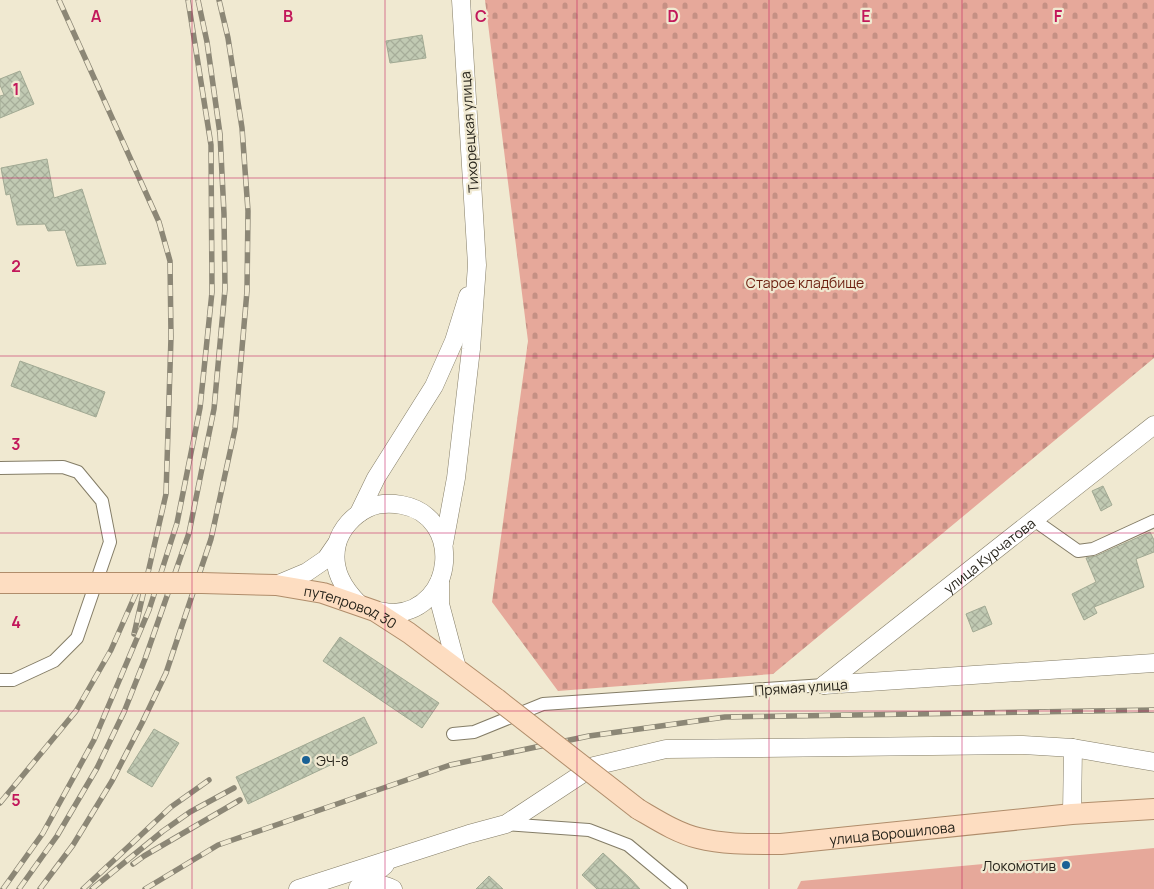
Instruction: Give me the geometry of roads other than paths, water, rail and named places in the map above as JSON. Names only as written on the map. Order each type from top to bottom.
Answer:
[{"type":"main road","name":"путепровод 30","points":[[0,582],[276,585],[323,593],[368,608],[409,633],[457,668],[638,809]]},
{"type":"main road","name":"улица Ворошилова","points":[[638,809],[667,826],[697,838],[742,844],[780,844],[1072,814],[1154,809]]},
{"type":"street","name":"Тихорецкая улица","points":[[460,0],[478,265]]},
{"type":"street","points":[[276,585],[308,572],[326,559],[337,543],[345,526],[358,513],[376,478],[434,386],[454,341],[478,265]]},
{"type":"street","points":[[457,668],[440,604],[440,580],[445,562],[444,544],[457,468],[471,349],[478,265]]},
{"type":"street","name":"улица Курчатова","points":[[824,685],[1154,425]]},
{"type":"street","points":[[0,468],[63,467],[78,472],[102,500],[110,542],[77,638],[54,661],[12,680],[0,680]]},
{"type":"street","points":[[358,513],[374,505],[392,503],[409,506],[424,514],[436,528],[444,544]]},
{"type":"street","points":[[1034,520],[1078,551],[1093,549],[1154,521]]},
{"type":"street","points":[[337,543],[335,560],[338,577],[347,592],[368,608],[395,613],[414,608],[430,596],[440,580]]},
{"type":"street","name":"Прямая улица","points":[[454,734],[474,732],[543,704],[1154,663]]},
{"type":"street","points":[[298,889],[506,824],[594,766],[666,749],[1023,745],[1073,748],[1154,762]]},
{"type":"street","points":[[1072,814],[1073,748]]},
{"type":"street","points":[[506,824],[589,830],[628,845],[681,889]]},
{"type":"street","points":[[358,888],[391,860]]},
{"type":"street","points":[[358,888],[374,884],[388,886],[393,889]]},
{"type":"railway","points":[[59,0],[159,222],[170,261],[171,337],[166,494],[134,634]]},
{"type":"railway","points":[[3,889],[43,833],[94,740],[149,610],[177,523],[200,408],[212,292],[211,145],[188,0]]},
{"type":"railway","points":[[19,889],[57,836],[97,768],[124,712],[145,659],[189,533],[214,409],[225,289],[224,214],[220,134],[207,42],[198,0]]},
{"type":"railway","points":[[40,889],[73,845],[112,781],[166,673],[211,539],[235,429],[247,291],[248,211],[242,128],[228,38],[219,0]]},
{"type":"railway","points":[[0,803],[76,711],[111,650],[141,582]]},
{"type":"railway","points":[[145,889],[218,845],[450,765],[589,736],[725,717],[1154,710]]},
{"type":"railway","points":[[83,889],[171,807],[209,780]]},
{"type":"railway","points":[[92,889],[163,831],[190,812],[234,788]]},
{"type":"railway","points":[[133,864],[240,800]]},
{"type":"place","name":"ЭЧ-8","points":[[306,760]]},
{"type":"place","name":"Локомотив","points":[[1066,865]]},
{"type":"park label","name":"Старое кладбище","points":[[805,282]]}]
